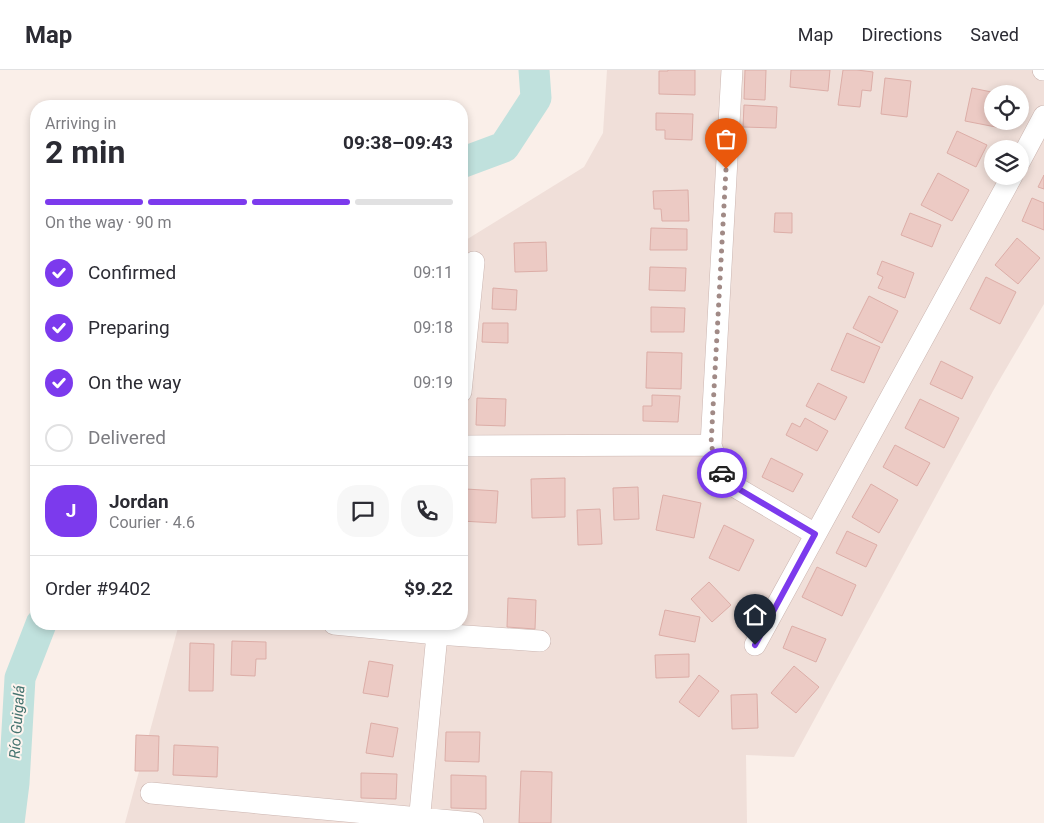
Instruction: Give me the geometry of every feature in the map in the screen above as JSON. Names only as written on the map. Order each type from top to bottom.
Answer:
[{"type":"street","points":[[732,70],[711,445],[720,472],[737,488],[815,534]]},
{"type":"street","points":[[1029,144],[1044,116]]},
{"type":"street","points":[[755,645],[1007,185]]},
{"type":"street","points":[[468,322],[474,262]]},
{"type":"street","points":[[468,446],[711,445]]},
{"type":"street","points":[[419,820],[438,630]]},
{"type":"street","points":[[446,630],[540,641]]},
{"type":"street","points":[[151,793],[419,820],[473,823]]},
{"type":"shaded area","points":[[607,70],[1044,70],[1044,304],[993,391],[794,757],[746,755],[747,823],[125,823],[177,630],[468,630],[468,239],[584,167],[603,133]]},
{"type":"building","points":[[695,70],[695,95],[659,94],[659,71]]},
{"type":"building","points":[[745,70],[766,70],[765,100],[744,99]]},
{"type":"building","points":[[791,70],[830,70],[828,91],[790,87]]},
{"type":"building","points":[[843,70],[873,72],[871,91],[862,90],[860,107],[838,105]]},
{"type":"building","points":[[885,78],[911,81],[907,117],[881,114]]},
{"type":"building","points":[[972,88],[984,90],[984,125],[965,121]]},
{"type":"building","points":[[744,105],[777,107],[776,128],[743,127]]},
{"type":"building","points":[[656,113],[693,114],[692,140],[665,139],[665,130],[656,130]]},
{"type":"building","points":[[957,131],[984,144],[984,151],[976,167],[947,153]]},
{"type":"building","points":[[938,173],[969,190],[952,221],[921,205]]},
{"type":"building","points":[[1044,175],[1044,189],[1038,187]]},
{"type":"building","points":[[688,190],[689,221],[662,221],[661,209],[654,209],[653,191]]},
{"type":"building","points":[[1032,198],[1044,203],[1044,230],[1022,221]]},
{"type":"building","points":[[775,213],[792,213],[792,233],[774,232]]},
{"type":"building","points":[[910,213],[941,225],[932,247],[901,235]]},
{"type":"building","points":[[651,228],[687,229],[687,250],[650,250]]},
{"type":"building","points":[[1017,238],[1040,258],[1018,284],[995,265]]},
{"type":"building","points":[[546,242],[547,271],[515,272],[514,243]]},
{"type":"building","points":[[882,261],[914,273],[905,298],[878,288],[883,277],[877,274]]},
{"type":"building","points":[[650,267],[686,268],[685,291],[649,290]]},
{"type":"building","points":[[986,277],[1016,292],[1000,324],[970,309]]},
{"type":"building","points":[[493,288],[517,290],[516,310],[492,309]]},
{"type":"building","points":[[869,296],[898,311],[882,343],[853,328]]},
{"type":"building","points":[[651,307],[685,308],[684,332],[651,332]]},
{"type":"building","points":[[483,323],[508,323],[508,343],[482,342]]},
{"type":"building","points":[[847,333],[880,347],[864,383],[831,370]]},
{"type":"building","points":[[647,352],[682,353],[681,389],[646,388]]},
{"type":"building","points":[[941,361],[973,377],[962,399],[930,384]]},
{"type":"building","points":[[818,383],[847,397],[835,420],[806,406]]},
{"type":"building","points":[[652,395],[680,396],[678,422],[643,421],[643,406],[652,406]]},
{"type":"building","points":[[477,398],[506,399],[505,426],[476,425]]},
{"type":"building","points":[[920,399],[959,418],[944,448],[905,428]]},
{"type":"building","points":[[805,418],[828,431],[817,451],[786,435],[792,423],[800,427]]},
{"type":"building","points":[[895,445],[930,463],[917,486],[883,467]]},
{"type":"building","points":[[771,458],[803,474],[793,492],[762,477]]},
{"type":"building","points":[[565,478],[565,517],[532,518],[531,479]]},
{"type":"building","points":[[871,484],[898,500],[879,533],[852,517]]},
{"type":"building","points":[[638,487],[639,519],[614,520],[613,488]]},
{"type":"building","points":[[468,489],[498,491],[496,523],[468,521]]},
{"type":"building","points":[[663,495],[701,503],[694,538],[656,530]]},
{"type":"building","points":[[600,509],[602,544],[578,545],[577,510]]},
{"type":"building","points":[[724,525],[754,540],[739,571],[709,558]]},
{"type":"building","points":[[847,531],[877,545],[866,567],[836,553]]},
{"type":"building","points":[[817,567],[856,585],[842,616],[802,597]]},
{"type":"building","points":[[709,582],[731,605],[712,622],[691,599]]},
{"type":"building","points":[[508,598],[536,600],[535,629],[507,627]]},
{"type":"building","points":[[665,610],[700,617],[695,642],[659,635]]},
{"type":"building","points":[[792,626],[826,639],[816,662],[783,648]]},
{"type":"building","points":[[232,641],[266,642],[266,659],[256,659],[255,676],[231,675]]},
{"type":"building","points":[[190,643],[214,644],[213,691],[189,691]]},
{"type":"building","points":[[689,654],[689,677],[656,678],[655,655]]},
{"type":"building","points":[[369,661],[393,665],[388,697],[363,693]]},
{"type":"building","points":[[794,666],[819,687],[796,713],[771,693]]},
{"type":"building","points":[[699,675],[719,691],[699,717],[679,702]]},
{"type":"building","points":[[757,694],[758,728],[732,729],[731,695]]},
{"type":"building","points":[[371,723],[398,728],[393,757],[366,753]]},
{"type":"building","points":[[446,732],[480,732],[479,762],[445,761]]},
{"type":"building","points":[[136,735],[159,736],[158,771],[135,771]]},
{"type":"building","points":[[174,745],[218,747],[217,777],[173,775]]},
{"type":"building","points":[[521,771],[552,772],[551,823],[519,823]]},
{"type":"building","points":[[361,773],[397,774],[396,799],[361,798]]},
{"type":"building","points":[[451,775],[486,776],[486,809],[451,808]]},
{"type":"waterway","name":"Río Guigalá","points":[[468,160],[504,147],[536,98],[534,70]]},
{"type":"waterway","name":"Río Guigalá","points":[[9,823],[14,783],[20,678],[39,630]]},
{"type":"way so far","points":[[722,473],[711,445],[726,169]]},
{"type":"route","points":[[722,473],[737,488],[815,534],[755,645]]}]
